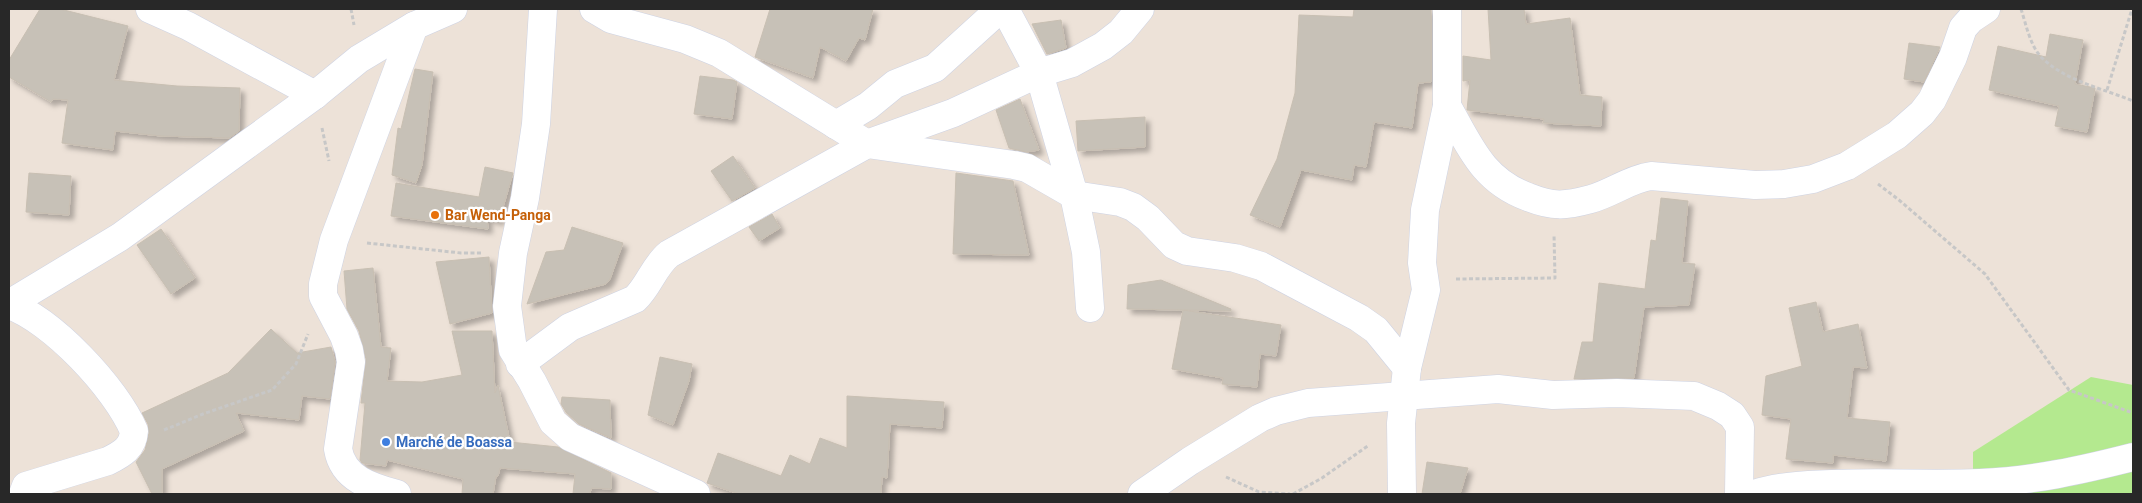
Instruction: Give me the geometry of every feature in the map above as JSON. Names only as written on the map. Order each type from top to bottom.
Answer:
[{"type":"street","points":[[150,9],[188,26],[315,95]]},
{"type":"street","points":[[9,304],[120,238],[315,95],[360,59],[414,26],[453,9]]},
{"type":"street","points":[[543,9],[536,124],[525,198],[513,253],[507,306],[513,350],[561,431],[570,437],[696,494]]},
{"type":"street","points":[[594,9],[611,19],[685,39],[719,53],[867,144],[1027,168],[1074,195],[1120,202],[1133,207],[1148,218],[1174,245],[1187,251],[1235,258],[1261,266],[1359,318],[1376,330],[1406,368]]},
{"type":"street","points":[[836,125],[868,106],[895,84],[935,68],[1000,9]]},
{"type":"street","points":[[1006,9],[1038,74],[1074,195],[1086,252],[1090,308]]},
{"type":"street","points":[[520,364],[570,327],[635,299],[641,294],[662,260],[669,254],[867,144],[954,113],[1038,74],[1072,63],[1103,46],[1120,32],[1140,9]]},
{"type":"street","points":[[1402,494],[1401,423],[1406,368],[1426,290],[1422,263],[1425,210],[1446,106],[1447,9]]},
{"type":"street","points":[[1446,106],[1481,164],[1494,179],[1509,190],[1556,206],[1570,205],[1599,196],[1642,177],[1665,176],[1755,185],[1784,184],[1813,179],[1847,166],[1897,135],[1922,113],[1932,100],[1953,57],[1964,28],[1971,19],[1986,9]]},
{"type":"street","points":[[397,494],[357,480],[340,460],[338,449],[351,362],[344,336],[323,296],[323,284],[334,240],[414,26]]},
{"type":"street","points":[[9,304],[27,314],[62,339],[100,377],[113,393],[134,431],[131,444],[119,455],[108,461],[26,486],[23,494]]},
{"type":"street","points":[[1142,494],[1190,461],[1260,418],[1276,411],[1308,403],[1498,389],[1553,395],[1617,393],[1694,396],[1718,406],[1732,415],[1740,427],[1738,494]]},
{"type":"street","points":[[1754,494],[1770,489],[1799,485],[1871,482],[1980,483],[2025,481],[2133,457]]},
{"type":"path","points":[[2021,9],[2033,45],[2042,58],[2067,75],[2133,101]]},
{"type":"path","points":[[2107,90],[2132,9]]},
{"type":"path","points":[[1873,181],[1899,200],[1985,274],[2070,390],[2133,413]]},
{"type":"path","points":[[1426,290],[1445,279],[1555,278],[1556,206]]},
{"type":"path","points":[[131,444],[202,414],[272,390],[292,370]]},
{"type":"path","points":[[1190,461],[1259,492],[1291,494],[1322,478],[1401,423]]},
{"type":"green space","points":[[2091,377],[2133,385],[2133,494],[1973,494],[1973,452]]},
{"type":"building","points":[[40,9],[60,9],[128,26],[114,80],[177,86],[240,88],[239,131],[229,138],[161,136],[115,131],[113,150],[62,143],[68,100],[53,99],[51,102],[9,77],[9,60]]},
{"type":"building","points":[[770,9],[873,9],[865,40],[859,38],[846,61],[820,47],[813,78],[755,57]]},
{"type":"building","points":[[1354,9],[1431,9],[1431,82],[1418,83],[1412,128],[1374,122],[1366,167],[1354,165],[1352,180],[1301,170],[1280,227],[1250,215],[1277,159],[1295,93],[1299,15],[1353,17]]},
{"type":"building","points":[[1488,9],[1524,9],[1526,24],[1570,18],[1580,95],[1602,97],[1601,126],[1543,123],[1544,119],[1467,110],[1470,80],[1463,81],[1463,56],[1491,60]]},
{"type":"building","points":[[1061,20],[1066,48],[1047,54],[1032,24]]},
{"type":"building","points":[[2050,34],[2083,40],[2075,84],[2095,88],[2087,132],[2055,126],[2059,106],[1989,90],[1998,46],[2046,57]]},
{"type":"building","points":[[1909,43],[1940,47],[1924,82],[1904,79]]},
{"type":"building","points":[[415,69],[433,72],[422,165],[416,183],[392,175],[398,128],[401,129]]},
{"type":"building","points":[[700,76],[737,82],[732,119],[694,114]]},
{"type":"building","points":[[1020,99],[1039,150],[1026,152],[1009,148],[996,110]]},
{"type":"building","points":[[1145,117],[1145,147],[1078,151],[1076,121]]},
{"type":"building","points":[[733,156],[755,188],[732,201],[711,171]]},
{"type":"building","points":[[485,167],[513,173],[499,221],[487,217],[488,229],[391,216],[396,183],[479,197]]},
{"type":"building","points":[[29,173],[71,176],[69,215],[26,212]]},
{"type":"building","points":[[956,173],[1013,181],[1029,255],[953,254]]},
{"type":"building","points":[[1661,198],[1688,201],[1682,263],[1695,264],[1689,305],[1644,307],[1634,378],[1574,379],[1582,342],[1593,342],[1599,283],[1645,289],[1651,240],[1656,241]]},
{"type":"building","points":[[772,214],[780,228],[759,241],[749,227]]},
{"type":"building","points":[[572,227],[623,243],[610,279],[606,284],[527,304],[546,252],[564,250]]},
{"type":"building","points":[[161,229],[195,278],[171,294],[137,245]]},
{"type":"building","points":[[489,257],[492,313],[450,324],[436,262]]},
{"type":"building","points":[[373,268],[381,347],[391,348],[387,381],[422,382],[462,375],[452,331],[492,331],[495,393],[498,385],[510,442],[558,447],[611,473],[611,489],[592,488],[589,494],[573,494],[575,474],[500,468],[498,476],[496,476],[493,494],[462,494],[463,479],[387,460],[386,466],[362,463],[360,460],[365,403],[361,403],[366,359],[359,331],[347,309],[344,271]]},
{"type":"building","points":[[1161,280],[1231,309],[1231,311],[1127,309],[1128,285]]},
{"type":"building","points":[[1816,302],[1823,332],[1858,324],[1867,368],[1853,367],[1847,418],[1890,422],[1886,461],[1833,455],[1833,463],[1786,459],[1791,419],[1762,415],[1766,376],[1802,366],[1789,308]]},
{"type":"building","points":[[1183,310],[1281,325],[1276,356],[1260,354],[1257,387],[1222,384],[1223,378],[1172,369]]},
{"type":"building","points":[[271,329],[297,353],[331,347],[335,362],[330,399],[302,396],[299,420],[236,413],[244,431],[162,469],[162,494],[152,494],[136,462],[145,450],[149,433],[148,424],[142,413],[228,373]]},
{"type":"building","points":[[660,357],[692,364],[689,381],[673,425],[648,415]]},
{"type":"building","points":[[847,396],[944,402],[942,428],[890,424],[887,478],[882,477],[881,494],[739,494],[707,483],[718,453],[781,476],[790,455],[810,464],[820,438],[847,448]]},
{"type":"building","points":[[562,397],[610,400],[611,438],[579,424],[566,412],[561,404]]},
{"type":"building","points":[[1427,462],[1468,468],[1460,494],[1422,494]]},
{"type":"place","name":"Bar Wend-Panga","points":[[435,215]]},
{"type":"place","name":"Marché de Boassa","points":[[386,442]]}]
